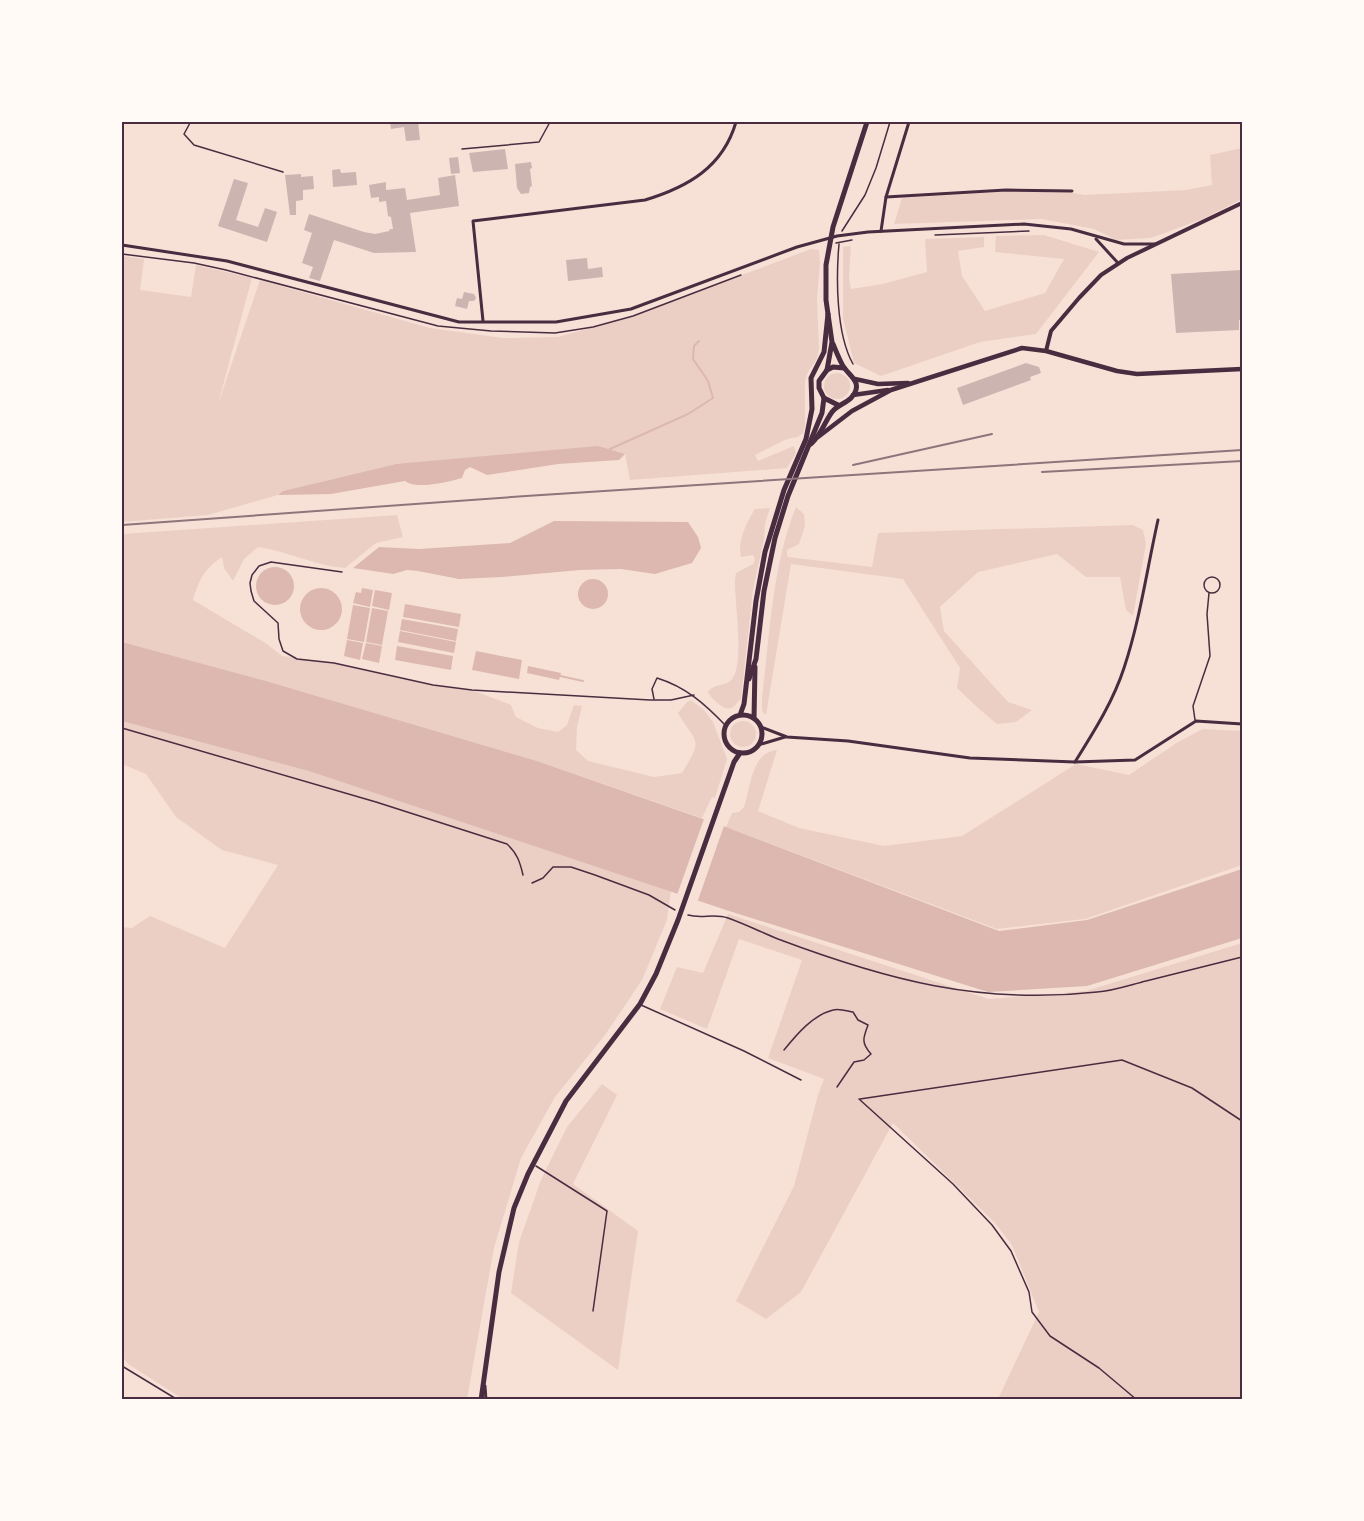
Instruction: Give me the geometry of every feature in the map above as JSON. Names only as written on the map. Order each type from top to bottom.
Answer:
[{"type":"main road","points":[[844,368],[832,342],[826,291],[826,265],[833,227],[867,122]]},
{"type":"main road","points":[[808,442],[812,409],[811,378],[824,352],[828,314]]},
{"type":"main road","points":[[740,715],[744,704],[756,601],[765,552],[798,464],[822,413],[824,398],[819,388],[819,381],[827,370],[832,342]]},
{"type":"main road","points":[[853,395],[891,390],[1022,348],[1046,351],[1117,371],[1137,374],[1242,369]]},
{"type":"main road","points":[[819,437],[824,424],[838,405],[844,403],[855,390],[855,379],[844,368],[827,370]]},
{"type":"main road","points":[[855,379],[878,384],[914,383]]},
{"type":"main road","points":[[808,442],[819,437],[852,411],[891,390]]},
{"type":"main road","points":[[824,398],[838,405]]},
{"type":"main road","points":[[754,718],[740,715],[729,721],[726,726],[724,735],[728,745],[740,753],[750,752],[761,740],[761,727],[754,718],[756,659],[768,566],[780,509]]},
{"type":"main road","points":[[746,689],[756,659]]},
{"type":"main road","points":[[481,1400],[499,1272],[514,1208],[532,1164],[566,1101],[640,1004],[656,974],[678,920],[734,762],[740,753]]},
{"type":"street","points":[[483,321],[473,221],[645,200],[672,192],[692,180],[712,163],[726,146],[736,122]]},
{"type":"street","points":[[882,231],[886,197],[909,122],[939,122]]},
{"type":"street","points":[[886,197],[1006,190],[1072,191]]},
{"type":"street","points":[[1046,351],[1051,331],[1101,275],[1118,263],[1242,203]]},
{"type":"street","points":[[122,246],[227,261],[459,321],[556,322],[631,309],[797,247],[837,236],[882,231],[1024,224],[1056,226],[1124,244],[1157,244]]},
{"type":"street","points":[[1095,237],[1118,263]]},
{"type":"street","points":[[1075,762],[1106,709],[1124,670],[1142,607],[1146,572],[1158,520]]},
{"type":"street","points":[[761,727],[787,736],[848,741],[970,758],[1075,762],[1135,760],[1196,721],[1242,724]]},
{"type":"street","points":[[758,745],[787,736]]},
{"type":"street","points":[[484,1379],[486,1400]]},
{"type":"lane","points":[[194,122],[190,123],[184,134],[194,145],[283,172]]},
{"type":"lane","points":[[462,149],[539,142],[550,122]]},
{"type":"lane","points":[[342,572],[271,562],[259,566],[252,575],[250,583],[254,601],[278,623],[279,639],[283,651],[297,659],[334,663],[472,690],[654,700],[671,700],[694,695]]},
{"type":"lane","points":[[1196,721],[1193,706],[1210,656],[1207,614],[1209,593],[1204,587],[1204,582],[1208,578],[1216,579],[1220,585],[1218,590],[1209,593]]},
{"type":"lane","points":[[654,700],[652,688],[657,678],[694,695],[726,726]]},
{"type":"lane","points":[[640,1004],[744,1051],[801,1080]]},
{"type":"lane","points":[[532,1164],[607,1211],[593,1311]]},
{"type":"path","points":[[842,229],[865,195],[890,122]]},
{"type":"path","points":[[933,235],[1027,231]]},
{"type":"path","points":[[836,243],[856,240]]},
{"type":"path","points":[[839,244],[837,278],[844,344],[853,364]]},
{"type":"path","points":[[122,254],[194,263],[226,270],[438,326],[491,331],[555,333],[592,327],[633,316],[743,274]]},
{"type":"path","points":[[122,728],[376,802],[507,844],[513,849],[520,862],[522,875]]},
{"type":"path","points":[[532,883],[543,878],[553,867],[572,867],[649,895],[670,909],[678,911]]},
{"type":"path","points":[[687,914],[702,918],[725,917],[778,939],[862,968],[935,987],[1002,996],[1047,996],[1100,992],[1242,957]]},
{"type":"path","points":[[784,1050],[803,1028],[818,1017],[835,1009],[853,1012],[858,1020],[868,1025],[862,1039],[871,1054],[864,1060],[854,1062],[837,1087]]},
{"type":"path","points":[[1137,1400],[1099,1368],[1050,1336],[1032,1312],[1029,1292],[1011,1251],[992,1226],[953,1184],[859,1099],[1122,1060],[1191,1088],[1242,1121]]},
{"type":"path","points":[[122,1366],[178,1400]]},
{"type":"shaded area","points":[[1242,148],[1242,199],[1205,218],[1151,238],[1116,240],[1094,229],[1042,219],[894,224],[902,198],[1053,189],[1084,195],[1186,190],[1212,185],[1210,155]]},
{"type":"shaded area","points":[[1044,235],[1099,252],[1036,334],[980,342],[881,376],[854,363],[843,318],[843,247],[851,246],[849,278],[851,289],[883,284],[927,272],[925,239],[984,237],[984,247],[958,251],[962,276],[985,311],[1045,293],[1064,259],[995,252],[996,236]]},
{"type":"shaded area","points":[[811,249],[819,250],[820,262],[817,299],[819,349],[817,359],[805,381],[805,426],[803,433],[798,437],[787,439],[755,455],[758,461],[794,446],[796,453],[787,468],[630,480],[625,454],[396,464],[283,491],[278,495],[208,515],[122,522],[122,256],[144,259],[140,290],[191,297],[196,265],[252,278],[218,404],[260,280],[430,328],[503,338],[558,337],[633,316]]},
{"type":"shaded area","points":[[837,373],[846,377],[850,386],[846,395],[837,399],[828,395],[824,386],[828,377]]},
{"type":"shaded area","points":[[598,446],[625,454],[619,460],[558,464],[487,475],[470,467],[465,470],[462,478],[433,484],[417,485],[405,481],[331,494],[278,495],[283,491],[396,464]]},
{"type":"shaded area","points":[[796,507],[804,514],[805,526],[799,544],[787,550],[788,557],[872,567],[878,533],[1133,525],[1143,530],[1146,544],[1133,616],[1126,610],[1120,577],[1086,577],[1057,554],[978,572],[940,607],[944,631],[1008,702],[1032,710],[1016,722],[997,724],[957,688],[960,668],[903,579],[791,564],[766,715],[762,711],[762,697],[773,600],[782,553]]},
{"type":"shaded area","points":[[770,508],[753,590],[741,699],[733,707],[726,708],[715,701],[708,692],[713,687],[727,683],[736,671],[738,631],[736,573],[753,564],[755,560],[753,555],[741,557],[740,545],[755,509]]},
{"type":"shaded area","points":[[397,515],[403,537],[376,543],[345,568],[258,547],[244,559],[233,581],[224,568],[222,557],[216,561],[203,576],[193,600],[267,644],[282,656],[334,663],[433,685],[472,690],[511,705],[516,717],[538,728],[558,732],[567,725],[574,705],[582,706],[577,727],[576,750],[588,761],[654,777],[682,773],[693,753],[695,742],[678,713],[691,700],[704,710],[713,722],[727,759],[715,798],[712,797],[702,818],[537,761],[266,681],[122,642],[122,534]]},
{"type":"shaded area","points":[[554,521],[688,522],[698,537],[701,548],[692,563],[655,574],[621,569],[580,570],[459,579],[418,571],[407,570],[393,574],[353,568],[379,547],[419,549],[510,543]]},
{"type":"shaded area","points":[[275,567],[288,573],[294,586],[288,599],[275,605],[262,599],[256,586],[262,573]]},
{"type":"shaded area","points":[[593,579],[604,583],[608,594],[604,605],[593,609],[582,605],[578,594],[582,583]]},
{"type":"shaded area","points":[[321,588],[329,589],[336,594],[341,601],[341,617],[336,624],[329,629],[321,630],[313,629],[306,624],[301,617],[300,609],[301,601],[306,594],[313,589]]},
{"type":"shaded area","points":[[362,588],[373,590],[370,607],[353,603],[356,592],[361,593]]},
{"type":"shaded area","points":[[375,590],[392,593],[389,610],[372,606]]},
{"type":"shaded area","points":[[405,604],[461,614],[459,627],[403,617]]},
{"type":"shaded area","points":[[353,605],[370,608],[364,642],[347,639]]},
{"type":"shaded area","points":[[372,608],[388,611],[382,645],[366,642]]},
{"type":"shaded area","points":[[402,619],[458,629],[456,641],[400,630]]},
{"type":"shaded area","points":[[400,631],[456,642],[454,653],[398,642]]},
{"type":"shaded area","points":[[347,640],[363,643],[360,660],[344,656]]},
{"type":"shaded area","points":[[122,642],[266,681],[537,761],[726,827],[999,931],[1087,920],[1242,869],[1242,938],[1087,986],[988,992],[726,910],[309,771],[122,721]]},
{"type":"shaded area","points":[[366,643],[382,646],[379,663],[362,659]]},
{"type":"shaded area","points":[[397,646],[453,656],[451,670],[395,660]]},
{"type":"shaded area","points":[[476,651],[522,660],[519,679],[472,670]]},
{"type":"shaded area","points":[[528,666],[561,673],[559,680],[527,673]]},
{"type":"shaded area","points":[[122,720],[309,770],[671,890],[667,920],[642,980],[605,1035],[555,1097],[521,1158],[494,1248],[467,1399],[183,1399],[128,1364],[122,1356],[122,927],[132,928],[150,916],[225,948],[278,865],[222,850],[176,817],[146,774],[122,764]]},
{"type":"shaded area","points":[[743,721],[752,725],[756,734],[752,743],[743,747],[734,743],[730,734],[734,725]]},
{"type":"shaded area","points":[[1203,729],[1242,731],[1242,865],[1085,919],[997,929],[726,827],[732,813],[739,812],[744,807],[757,764],[768,752],[777,750],[758,811],[799,828],[884,846],[962,836],[1076,764],[1129,775],[1178,742]]},
{"type":"shaded area","points":[[728,914],[989,999],[1086,991],[1242,943],[1242,1399],[998,1399],[1039,1312],[1012,1245],[995,1223],[893,1123],[801,1292],[766,1319],[736,1301],[794,1186],[824,1079],[768,1058],[802,960],[739,939],[707,1029],[660,1009],[677,967],[703,973]]},
{"type":"shaded area","points":[[602,1084],[617,1095],[573,1184],[638,1231],[618,1370],[511,1293],[519,1242],[541,1180],[567,1127]]},
{"type":"pier","points":[[705,816],[725,823],[697,903],[677,895]]},
{"type":"building","points":[[390,122],[418,122],[420,140],[406,141],[404,127],[391,129]]},
{"type":"building","points":[[505,149],[508,169],[473,172],[469,153]]},
{"type":"building","points":[[458,157],[460,173],[451,174],[449,158]]},
{"type":"building","points":[[531,162],[532,186],[529,193],[521,194],[517,188],[515,164]]},
{"type":"building","points":[[340,169],[341,173],[356,172],[357,185],[333,187],[332,170]]},
{"type":"building","points":[[301,174],[301,177],[313,176],[314,189],[303,190],[303,200],[296,201],[296,215],[290,215],[285,175]]},
{"type":"building","points":[[455,175],[459,206],[410,213],[416,252],[374,253],[334,240],[320,281],[309,278],[313,267],[302,263],[312,233],[304,230],[309,214],[364,232],[375,234],[389,231],[393,229],[386,201],[379,202],[379,197],[371,198],[369,185],[386,182],[386,190],[405,188],[407,200],[440,195],[438,178]]},
{"type":"building","points":[[234,179],[248,183],[236,220],[258,227],[265,208],[277,212],[267,242],[218,226]]},
{"type":"building","points":[[587,258],[588,269],[602,267],[603,277],[568,281],[566,260]]},
{"type":"building","points":[[1242,270],[1242,320],[1239,320],[1239,330],[1176,333],[1171,274]]},
{"type":"building","points":[[464,292],[474,294],[476,298],[474,301],[469,301],[467,309],[455,306],[457,298],[462,299]]},
{"type":"building","points":[[1026,363],[1039,367],[1041,373],[1030,377],[1031,380],[963,405],[957,388]]},
{"type":"waterway","points":[[610,449],[688,414],[713,398],[708,381],[693,359],[694,346],[699,341]]},
{"type":"waterway","points":[[560,676],[583,681]]},
{"type":"railway","points":[[853,465],[992,434]]},
{"type":"railway","points":[[122,525],[526,496],[1242,450]]},
{"type":"railway","points":[[1042,472],[1242,461]]}]
